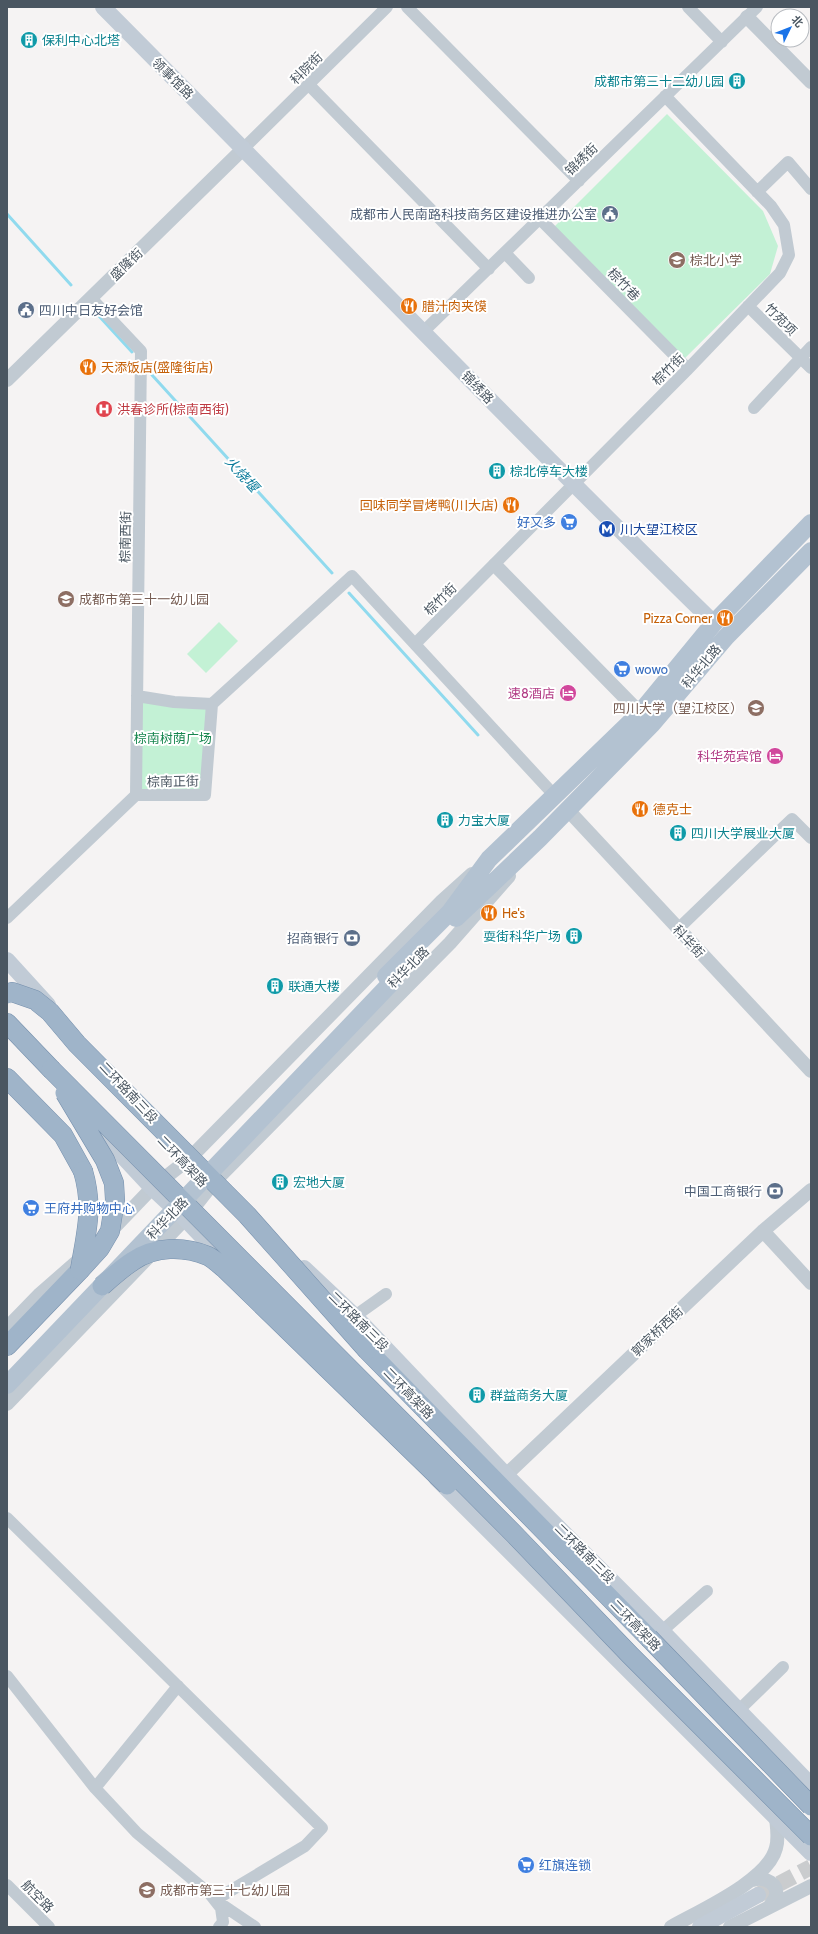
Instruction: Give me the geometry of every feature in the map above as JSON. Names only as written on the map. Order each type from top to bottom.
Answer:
[{"type":"highway","name":"二环高架路","points":[[7,981],[811,1806]]},
{"type":"highway","points":[[7,989],[43,1018]]},
{"type":"highway","points":[[7,994],[12,992],[35,1000],[50,1012],[77,1044],[247,1215],[367,1350]]},
{"type":"highway","name":"二环高架路","points":[[8,1027],[514,1534],[636,1660],[811,1836]]},
{"type":"highway","points":[[7,1346],[100,1248],[110,1231],[116,1200],[114,1183],[105,1160],[51,1069]]},
{"type":"highway","points":[[7,1078],[63,1134],[83,1171],[89,1191],[90,1206],[80,1270]]},
{"type":"highway","points":[[102,1286],[134,1260],[150,1253],[170,1249],[182,1249],[209,1256],[225,1269],[474,1511],[514,1534]]},
{"type":"main road","name":"领事馆路","points":[[103,7],[244,148]]},
{"type":"main road","name":"锦绣路","points":[[244,148],[572,484],[714,623]]},
{"type":"main road","name":"科华北路","points":[[7,1385],[390,979],[450,912],[489,859],[640,713],[714,623],[811,523]]},
{"type":"main road","name":"科华北路","points":[[390,979],[540,838],[652,724],[726,637],[811,551]]},
{"type":"main road","name":"二环路南三段","points":[[7,960],[190,1158],[355,1316],[506,1474],[662,1631],[811,1785]]},
{"type":"main road","points":[[7,1367],[390,979]]},
{"type":"main road","points":[[8,1027],[152,1188],[185,1219],[346,1389],[811,1853]]},
{"type":"main road","points":[[700,1927],[755,1887]]},
{"type":"street","name":"科院街","points":[[244,148],[387,7]]},
{"type":"street","points":[[407,7],[579,181]]},
{"type":"street","points":[[688,7],[722,42]]},
{"type":"street","name":"锦绣街","points":[[424,331],[757,7]]},
{"type":"street","points":[[747,17],[811,82]]},
{"type":"street","points":[[309,85],[489,268]]},
{"type":"street","name":"棕竹街","points":[[415,644],[495,565],[572,484],[688,369],[780,274],[788,255],[784,225],[770,206],[666,96]]},
{"type":"street","name":"盛隆街","points":[[7,380],[244,148]]},
{"type":"street","points":[[757,192],[788,162],[811,189]]},
{"type":"street","name":"棕竹巷","points":[[540,219],[688,369]]},
{"type":"street","points":[[505,253],[529,278]]},
{"type":"street","name":"棕南西街","points":[[91,298],[141,351],[136,795]]},
{"type":"street","name":"竹苑项","points":[[748,306],[811,368]]},
{"type":"street","points":[[754,408],[811,347]]},
{"type":"street","points":[[495,565],[640,713]]},
{"type":"street","points":[[137,696],[174,702],[212,704],[352,576],[555,796]]},
{"type":"street","name":"棕南正街","points":[[7,918],[136,795],[205,795],[212,704]]},
{"type":"street","name":"科华街","points":[[568,809],[811,1072]]},
{"type":"street","points":[[678,929],[792,819],[811,838]]},
{"type":"street","points":[[7,1404],[185,1219],[214,1182],[450,943],[491,898],[540,838]]},
{"type":"street","points":[[7,1328],[40,1294],[114,1229],[152,1188],[190,1158],[442,901],[489,859]]},
{"type":"street","name":"郭家桥西街","points":[[506,1474],[763,1231],[811,1190]]},
{"type":"street","points":[[763,1231],[811,1283]]},
{"type":"street","points":[[355,1316],[386,1294]]},
{"type":"street","points":[[7,1518],[322,1828],[305,1846],[214,1900]]},
{"type":"street","points":[[662,1631],[707,1590]]},
{"type":"street","points":[[738,1710],[783,1667]]},
{"type":"street","points":[[7,1676],[96,1788],[137,1833],[210,1894],[221,1908],[223,1922],[219,1927]]},
{"type":"street","points":[[96,1788],[178,1686]]},
{"type":"street","points":[[755,1887],[776,1849],[778,1835],[776,1818]]},
{"type":"street","points":[[671,1927],[755,1887],[760,1878],[765,1878],[774,1886],[776,1892],[775,1898],[770,1906]]},
{"type":"street","name":"航空路","points":[[7,1885],[49,1927]]},
{"type":"street","points":[[730,1927],[811,1886]]},
{"type":"street","points":[[214,1900],[255,1927]]},
{"type":"green space","points":[[667,114],[763,211],[778,246],[770,274],[684,359],[554,227]]},
{"type":"green space","points":[[219,622],[238,641],[206,673],[187,654]]},
{"type":"green space","name":"棕南树荫广场","points":[[137,696],[212,704],[205,795],[136,795]]},
{"type":"waterway","name":"火烧堰","points":[[7,214],[71,285]]},
{"type":"waterway","name":"火烧堰","points":[[99,316],[132,352]]},
{"type":"waterway","name":"火烧堰","points":[[152,375],[332,573]]},
{"type":"waterway","name":"火烧堰","points":[[349,593],[478,735]]},
{"type":"tunnel","points":[[758,1895],[811,1867]]},
{"type":"place","name":"保利中心北塔","points":[[29,40]]},
{"type":"place","name":"成都市第三十二幼儿园","points":[[737,81]]},
{"type":"place","name":"成都市人民南路科技商务区建设推进办公室","points":[[610,214]]},
{"type":"place","name":"棕北小学","points":[[677,260]]},
{"type":"place","name":"腊汁肉夹馍","points":[[409,306]]},
{"type":"place","name":"四川中日友好会馆","points":[[26,310]]},
{"type":"place","name":"天添饭店(盛隆街店)","points":[[88,367]]},
{"type":"place","name":"洪春诊所(棕南西街)","points":[[104,409]]},
{"type":"place","name":"棕北停车大楼","points":[[497,471]]},
{"type":"place","name":"回味同学冒烤鸭(川大店)","points":[[511,505]]},
{"type":"place","name":"好又多","points":[[569,522]]},
{"type":"place","name":"川大望江校区","points":[[607,529]]},
{"type":"place","name":"成都市第三十一幼儿园","points":[[66,599]]},
{"type":"place","name":"Pizza Corner","points":[[725,618]]},
{"type":"place","name":"wowo","points":[[622,669]]},
{"type":"place","name":"速8酒店","points":[[568,693]]},
{"type":"place","name":"四川大学（望江校区）","points":[[756,708]]},
{"type":"place","name":"科华苑宾馆","points":[[775,756]]},
{"type":"place","name":"德克士","points":[[640,809]]},
{"type":"place","name":"力宝大厦","points":[[445,820]]},
{"type":"place","name":"四川大学展业大厦","points":[[678,833]]},
{"type":"place","name":"He's","points":[[489,913]]},
{"type":"place","name":"耍街科华广场","points":[[574,936]]},
{"type":"place","name":"招商银行","points":[[352,938]]},
{"type":"place","name":"联通大楼","points":[[275,986]]},
{"type":"place","name":"宏地大厦","points":[[280,1182]]},
{"type":"place","name":"中国工商银行","points":[[775,1191]]},
{"type":"place","name":"王府井购物中心","points":[[31,1208]]},
{"type":"place","name":"群益商务大厦","points":[[477,1395]]},
{"type":"place","name":"红旗连锁","points":[[526,1865]]},
{"type":"place","name":"成都市第三十七幼儿园","points":[[147,1890]]}]
